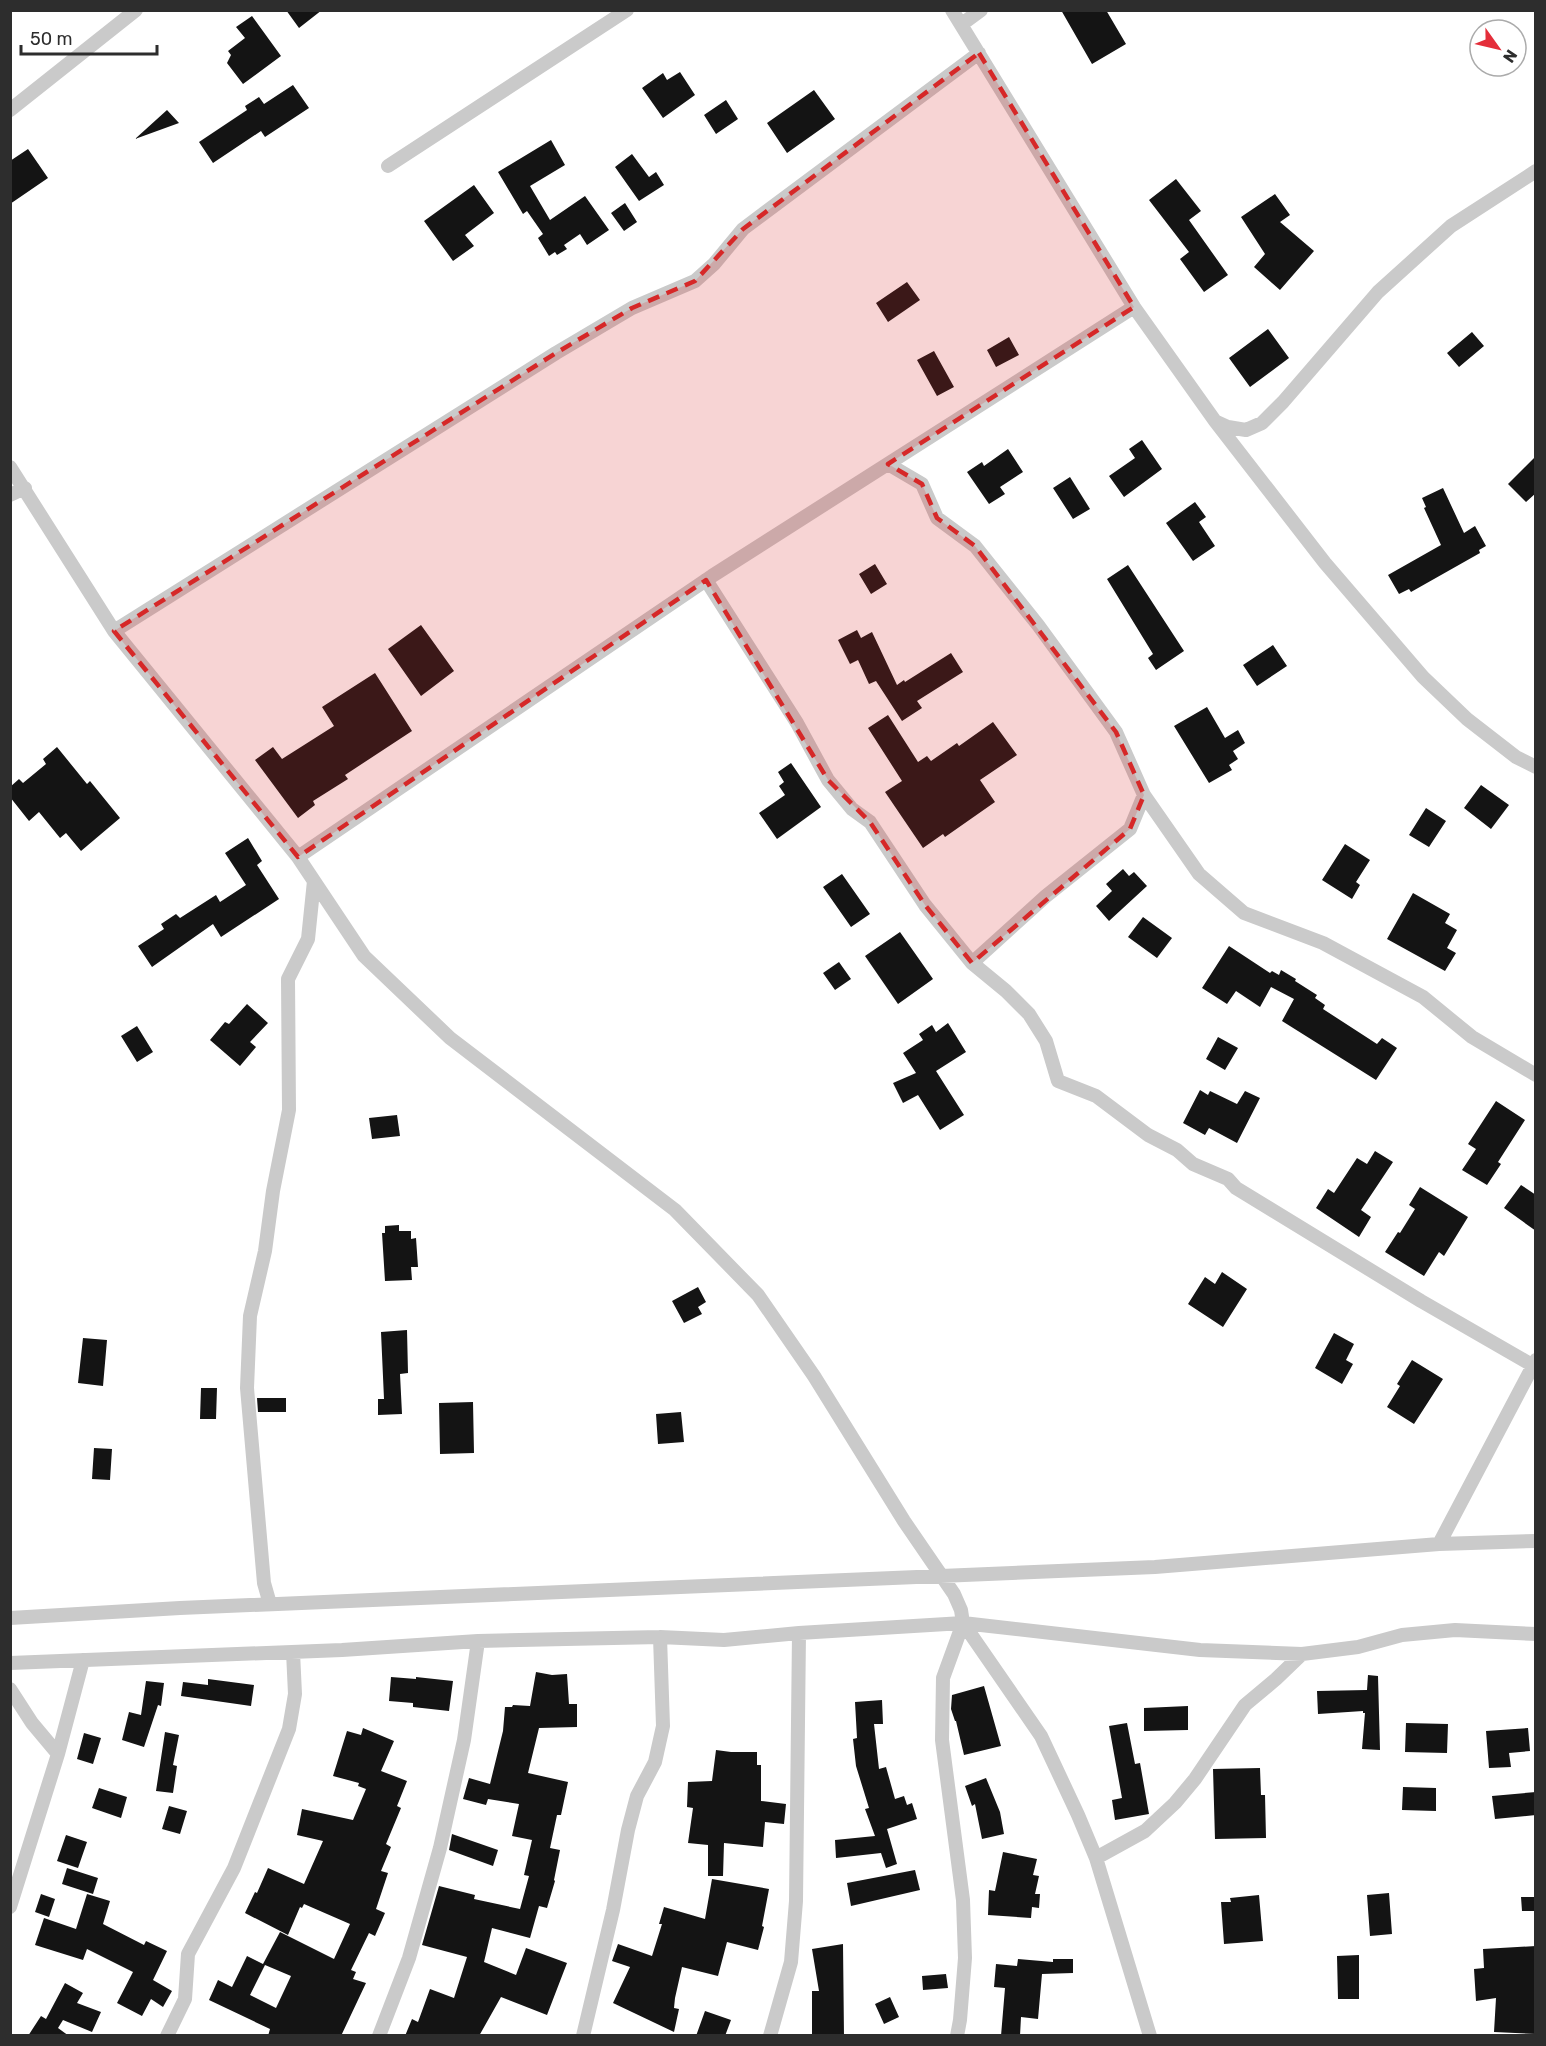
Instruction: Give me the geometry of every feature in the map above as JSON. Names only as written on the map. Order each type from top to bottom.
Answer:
[{"type":"street","points":[[10,110],[136,10]]},
{"type":"street","points":[[388,166],[627,10]]},
{"type":"street","points":[[952,10],[1134,308],[1215,421],[1325,563],[1423,677],[1467,719],[1516,757],[1536,767]]},
{"type":"street","points":[[962,24],[981,10]]},
{"type":"street","points":[[114,631],[632,308],[695,281],[714,264],[743,229],[979,53]]},
{"type":"street","points":[[1215,421],[1228,427],[1246,430],[1262,423],[1283,402],[1378,292],[1451,226],[1536,171]]},
{"type":"street","points":[[298,857],[706,580],[1134,308]]},
{"type":"street","points":[[888,464],[922,484],[937,518],[975,546],[1038,625],[1116,732],[1144,795],[1199,874],[1244,912],[1323,943],[1422,997],[1472,1037],[1536,1075]]},
{"type":"street","points":[[10,467],[114,631],[298,857],[364,956],[450,1038],[675,1210],[758,1294],[814,1376],[904,1521],[954,1594],[961,1610],[963,1623],[1041,1736],[1096,1858],[1150,2036]]},
{"type":"street","points":[[10,495],[25,488]]},
{"type":"street","points":[[706,580],[797,723],[828,780],[852,809],[870,822],[925,905],[972,963],[1006,991],[1029,1014],[1046,1041],[1058,1081],[1096,1096],[1148,1135],[1177,1150],[1193,1164],[1228,1179],[1236,1188],[1345,1255],[1534,1362],[1439,1544]]},
{"type":"street","points":[[972,963],[1046,896],[1130,829],[1144,795]]},
{"type":"street","points":[[270,1604],[264,1583],[247,1388],[250,1316],[265,1251],[273,1191],[289,1110],[288,979],[308,939],[314,880]]},
{"type":"street","points":[[10,1618],[270,1604],[1155,1567],[1439,1544],[1536,1541]]},
{"type":"street","points":[[957,2036],[965,1958],[963,1899],[942,1740],[943,1678],[963,1623]]},
{"type":"street","points":[[10,1663],[293,1652],[478,1641],[660,1637],[724,1640],[963,1623],[1200,1650],[1302,1654],[1358,1647],[1402,1635],[1455,1630],[1536,1634]]},
{"type":"street","points":[[770,2036],[791,1962],[796,1901],[799,1633]]},
{"type":"street","points":[[583,2036],[613,1910],[628,1830],[637,1796],[655,1762],[663,1726],[660,1637]]},
{"type":"street","points":[[379,2036],[409,1958],[440,1848],[464,1740],[478,1641]]},
{"type":"street","points":[[167,2036],[185,1999],[188,1954],[234,1868],[289,1729],[295,1694],[293,1652]]},
{"type":"street","points":[[1096,1858],[1144,1831],[1175,1803],[1245,1705],[1302,1654]]},
{"type":"street","points":[[10,1907],[58,1754],[83,1660]]},
{"type":"street","points":[[10,1689],[32,1723],[58,1754]]},
{"type":"highlighted area","points":[[979,53],[1134,307],[888,464],[922,484],[937,518],[975,546],[1116,732],[1144,795],[1130,829],[972,963],[925,905],[870,822],[828,780],[706,580],[298,857],[114,631],[556,353],[632,308],[695,281],[743,229]]},
{"type":"building","points":[[286,10],[322,10],[299,28]]},
{"type":"building","points":[[1061,10],[1106,10],[1126,44],[1092,64]]},
{"type":"building","points":[[252,16],[281,56],[243,84],[227,63],[231,55],[228,51],[245,38],[236,27]]},
{"type":"building","points":[[680,72],[695,95],[663,118],[642,88],[663,73],[667,80]]},
{"type":"building","points":[[293,85],[309,108],[265,137],[261,131],[213,163],[199,142],[247,110],[245,106],[259,97],[264,104]]},
{"type":"building","points":[[814,90],[835,119],[787,153],[767,123]]},
{"type":"building","points":[[726,100],[738,119],[716,134],[704,115]]},
{"type":"building","points":[[167,110],[179,123],[135,139]]},
{"type":"building","points":[[551,140],[565,165],[530,186],[550,220],[585,196],[609,230],[587,245],[580,234],[564,245],[567,249],[557,255],[555,252],[549,256],[538,238],[543,234],[527,211],[523,214],[498,172]]},
{"type":"building","points":[[28,149],[48,178],[10,204],[10,161]]},
{"type":"building","points":[[632,154],[649,177],[656,172],[664,185],[639,201],[615,167]]},
{"type":"building","points":[[1176,179],[1201,211],[1189,220],[1228,275],[1204,292],[1180,259],[1189,252],[1149,200]]},
{"type":"building","points":[[474,185],[494,213],[465,235],[474,246],[453,261],[424,221]]},
{"type":"building","points":[[1275,194],[1290,215],[1280,222],[1314,251],[1280,290],[1254,267],[1265,254],[1241,217]]},
{"type":"building","points":[[625,203],[637,222],[624,231],[611,213]]},
{"type":"building","points":[[907,282],[920,300],[888,322],[876,303]]},
{"type":"building","points":[[1268,329],[1289,358],[1250,387],[1229,358]]},
{"type":"building","points":[[1472,332],[1484,346],[1459,367],[1447,353]]},
{"type":"building","points":[[1009,337],[1019,355],[996,367],[987,350]]},
{"type":"building","points":[[934,351],[954,387],[937,396],[917,360]]},
{"type":"building","points":[[1142,440],[1162,469],[1124,497],[1109,476],[1135,458],[1129,449]]},
{"type":"building","points":[[1008,449],[1023,472],[1000,487],[1005,494],[989,504],[967,472],[982,462],[984,466]]},
{"type":"building","points":[[1536,456],[1536,493],[1526,502],[1508,484]]},
{"type":"building","points":[[1070,477],[1090,509],[1073,519],[1053,488]]},
{"type":"building","points":[[1443,488],[1464,533],[1475,526],[1486,546],[1479,550],[1480,553],[1411,592],[1409,589],[1399,594],[1388,575],[1441,545],[1424,508],[1426,507],[1422,498]]},
{"type":"building","points":[[1195,502],[1206,517],[1199,522],[1215,546],[1193,561],[1166,523]]},
{"type":"building","points":[[875,564],[887,584],[871,594],[859,574]]},
{"type":"building","points":[[1128,565],[1184,651],[1156,670],[1148,658],[1153,654],[1107,579]]},
{"type":"building","points":[[421,625],[454,671],[421,696],[388,649]]},
{"type":"building","points":[[857,630],[861,638],[872,632],[897,685],[951,653],[963,672],[917,701],[922,708],[902,721],[876,681],[869,684],[858,660],[850,664],[838,640]]},
{"type":"building","points":[[1273,645],[1287,666],[1257,686],[1243,665]]},
{"type":"building","points":[[375,673],[412,731],[345,775],[348,779],[313,801],[315,805],[298,818],[255,760],[273,747],[282,759],[334,726],[322,707]]},
{"type":"building","points":[[1207,707],[1225,738],[1238,730],[1245,743],[1233,751],[1238,759],[1229,765],[1232,770],[1209,783],[1174,726]]},
{"type":"building","points":[[888,715],[918,762],[927,756],[931,761],[957,743],[959,746],[993,722],[1017,755],[980,780],[995,802],[945,837],[943,834],[923,848],[885,792],[902,781],[868,728]]},
{"type":"building","points":[[57,747],[87,784],[90,781],[120,818],[81,851],[66,833],[60,838],[39,812],[29,821],[10,797],[10,787],[19,779],[23,783],[46,764],[43,759]]},
{"type":"building","points":[[791,763],[821,807],[777,839],[759,813],[785,795],[779,786],[784,782],[778,772]]},
{"type":"building","points":[[1481,785],[1509,805],[1491,829],[1464,808]]},
{"type":"building","points":[[1426,808],[1446,821],[1429,847],[1409,835]]},
{"type":"building","points":[[248,838],[262,861],[257,865],[279,899],[221,937],[213,924],[152,967],[138,946],[164,929],[161,924],[176,914],[180,918],[216,895],[220,902],[246,885],[225,853]]},
{"type":"building","points":[[1345,844],[1370,860],[1356,882],[1360,885],[1352,899],[1322,880]]},
{"type":"building","points":[[1123,869],[1129,876],[1134,872],[1147,886],[1109,921],[1096,906],[1112,891],[1106,884]]},
{"type":"building","points":[[842,874],[870,914],[851,927],[823,887]]},
{"type":"building","points":[[1413,893],[1450,914],[1445,923],[1457,930],[1447,948],[1456,953],[1445,971],[1387,939]]},
{"type":"building","points":[[1143,917],[1172,938],[1157,958],[1128,937]]},
{"type":"building","points":[[900,932],[933,979],[898,1004],[865,956]]},
{"type":"building","points":[[1229,946],[1270,973],[1272,971],[1279,975],[1281,970],[1296,979],[1295,981],[1317,995],[1315,998],[1325,1005],[1323,1009],[1377,1044],[1382,1038],[1397,1048],[1376,1080],[1282,1021],[1294,999],[1271,987],[1260,1007],[1236,991],[1227,1004],[1202,988]]},
{"type":"building","points":[[839,962],[851,979],[835,990],[823,973]]},
{"type":"building","points":[[247,1004],[268,1023],[250,1042],[256,1047],[240,1066],[210,1040],[225,1022],[229,1024]]},
{"type":"building","points":[[948,1023],[966,1052],[936,1071],[964,1115],[940,1130],[918,1095],[903,1103],[893,1083],[916,1073],[903,1053],[923,1040],[919,1034],[932,1025],[936,1032]]},
{"type":"building","points":[[137,1026],[153,1052],[137,1062],[121,1036]]},
{"type":"building","points":[[1218,1037],[1238,1048],[1225,1070],[1206,1059]]},
{"type":"building","points":[[1200,1090],[1208,1095],[1210,1091],[1237,1104],[1245,1091],[1260,1098],[1237,1143],[1209,1128],[1205,1135],[1183,1123]]},
{"type":"building","points":[[1496,1101],[1525,1120],[1498,1162],[1501,1164],[1487,1185],[1462,1170],[1476,1149],[1468,1144]]},
{"type":"building","points":[[397,1115],[400,1136],[372,1139],[369,1118]]},
{"type":"building","points":[[1375,1151],[1393,1162],[1361,1210],[1371,1217],[1359,1237],[1316,1208],[1328,1189],[1334,1193],[1357,1158],[1367,1164]]},
{"type":"building","points":[[1521,1185],[1536,1195],[1536,1231],[1504,1208]]},
{"type":"building","points":[[1420,1187],[1468,1217],[1444,1256],[1439,1252],[1424,1276],[1385,1252],[1415,1209],[1409,1205]]},
{"type":"building","points":[[399,1225],[399,1231],[411,1231],[411,1239],[416,1238],[418,1267],[411,1267],[412,1280],[385,1281],[382,1233],[385,1233],[385,1226]]},
{"type":"building","points":[[1222,1272],[1247,1289],[1223,1327],[1188,1304],[1205,1277],[1215,1284]]},
{"type":"building","points":[[698,1287],[706,1302],[698,1307],[702,1314],[684,1323],[672,1301]]},
{"type":"building","points":[[407,1330],[408,1373],[400,1374],[402,1414],[378,1415],[378,1399],[384,1399],[381,1332]]},
{"type":"building","points":[[1334,1333],[1354,1344],[1346,1360],[1353,1364],[1342,1384],[1315,1368]]},
{"type":"building","points":[[83,1338],[107,1340],[103,1386],[78,1383]]},
{"type":"building","points":[[1412,1360],[1443,1379],[1414,1424],[1387,1407],[1400,1386],[1397,1384]]},
{"type":"building","points":[[201,1388],[217,1388],[216,1419],[200,1419]]},
{"type":"building","points":[[257,1398],[286,1398],[286,1412],[258,1412]]},
{"type":"building","points":[[473,1402],[474,1453],[440,1454],[439,1403]]},
{"type":"building","points":[[681,1412],[684,1442],[658,1444],[656,1414]]},
{"type":"building","points":[[94,1448],[112,1449],[110,1480],[92,1479]]},
{"type":"building","points":[[536,1672],[552,1675],[567,1674],[569,1704],[577,1704],[577,1727],[539,1728],[528,1773],[568,1782],[561,1815],[557,1815],[550,1848],[560,1850],[555,1881],[547,1908],[539,1906],[530,1938],[492,1928],[484,1962],[516,1975],[526,1948],[567,1963],[547,2015],[501,1997],[479,2036],[405,2036],[412,2019],[418,2022],[430,1989],[454,1998],[467,1957],[422,1945],[439,1886],[475,1895],[474,1899],[520,1909],[529,1876],[524,1875],[532,1840],[512,1836],[519,1804],[488,1799],[486,1805],[463,1799],[469,1778],[490,1784],[503,1731],[505,1707],[530,1706]]},
{"type":"building","points":[[1368,1675],[1378,1676],[1380,1750],[1362,1749],[1365,1713],[1363,1711],[1318,1714],[1317,1691],[1367,1690]]},
{"type":"building","points":[[391,1677],[453,1681],[449,1711],[413,1707],[413,1703],[389,1701]]},
{"type":"building","points":[[208,1679],[254,1685],[251,1706],[181,1696],[183,1682],[208,1685]]},
{"type":"building","points":[[146,1681],[164,1683],[161,1706],[158,1705],[144,1747],[122,1740],[129,1712],[141,1715]]},
{"type":"building","points":[[984,1686],[1001,1746],[964,1755],[951,1709],[952,1695]]},
{"type":"building","points":[[882,1700],[883,1724],[874,1724],[879,1769],[886,1767],[895,1799],[904,1796],[907,1805],[912,1803],[917,1819],[887,1829],[897,1864],[886,1868],[881,1853],[836,1858],[835,1840],[875,1836],[865,1809],[869,1808],[856,1766],[853,1739],[857,1738],[855,1702]]},
{"type":"building","points":[[1188,1706],[1188,1730],[1144,1731],[1144,1708]]},
{"type":"building","points":[[1127,1723],[1135,1764],[1140,1763],[1149,1814],[1115,1820],[1112,1800],[1122,1798],[1109,1726]]},
{"type":"building","points":[[1406,1723],[1448,1724],[1447,1753],[1405,1752]]},
{"type":"building","points":[[363,1728],[394,1741],[381,1771],[407,1781],[397,1806],[401,1808],[386,1844],[391,1847],[381,1871],[388,1873],[376,1909],[385,1913],[375,1936],[369,1933],[351,1970],[356,1972],[353,1979],[366,1983],[341,2036],[268,2036],[270,2029],[209,2000],[218,1980],[232,1987],[247,1956],[263,1964],[280,1932],[334,1959],[350,1924],[304,1904],[302,1908],[300,1907],[288,1935],[245,1913],[268,1868],[304,1884],[323,1841],[297,1835],[302,1809],[353,1820],[366,1789],[358,1786],[359,1783],[333,1776],[347,1731],[361,1735]],"holes":[[[265,1965],[291,1976],[276,2008],[250,1995]]]},
{"type":"building","points":[[1528,1728],[1530,1751],[1509,1753],[1511,1767],[1489,1768],[1486,1731]]},
{"type":"building","points":[[165,1732],[179,1735],[173,1765],[177,1766],[173,1793],[156,1791]]},
{"type":"building","points":[[84,1733],[101,1738],[93,1764],[77,1759]]},
{"type":"building","points":[[716,1750],[757,1752],[757,1765],[761,1765],[761,1801],[786,1804],[784,1824],[765,1822],[763,1847],[724,1843],[723,1876],[708,1876],[708,1845],[688,1843],[693,1808],[687,1807],[688,1782],[712,1781]]},
{"type":"building","points":[[1260,1768],[1261,1795],[1265,1795],[1266,1838],[1215,1839],[1213,1769]]},
{"type":"building","points":[[986,1778],[1000,1812],[1004,1834],[982,1839],[975,1804],[972,1806],[965,1786]]},
{"type":"building","points":[[1403,1787],[1436,1788],[1436,1811],[1402,1810]]},
{"type":"building","points":[[99,1788],[127,1797],[121,1818],[92,1808]]},
{"type":"building","points":[[1536,1792],[1536,1815],[1495,1819],[1492,1796]]},
{"type":"building","points":[[169,1806],[187,1811],[180,1834],[162,1829]]},
{"type":"building","points":[[452,1834],[498,1850],[493,1866],[449,1850]]},
{"type":"building","points":[[66,1835],[87,1842],[78,1868],[57,1861]]},
{"type":"building","points":[[1003,1852],[1037,1859],[1033,1875],[1039,1876],[1035,1894],[1040,1894],[1039,1908],[1032,1907],[1031,1918],[988,1915],[989,1890],[995,1891]]},
{"type":"building","points":[[67,1868],[98,1878],[93,1894],[62,1884]]},
{"type":"building","points":[[915,1870],[920,1890],[851,1906],[847,1883]]},
{"type":"building","points":[[712,1879],[769,1889],[762,1926],[764,1927],[758,1950],[727,1942],[718,1976],[682,1967],[675,1998],[674,2008],[679,2009],[674,2032],[613,2003],[630,1967],[612,1961],[618,1944],[652,1956],[662,1924],[659,1924],[664,1907],[705,1919]]},
{"type":"building","points":[[1389,1893],[1392,1934],[1370,1936],[1367,1895]]},
{"type":"building","points":[[41,1894],[55,1899],[49,1917],[35,1912]]},
{"type":"building","points":[[87,1894],[110,1901],[103,1924],[144,1945],[146,1941],[167,1951],[153,1980],[172,1991],[163,2007],[151,1999],[142,2016],[117,2003],[133,1972],[87,1949],[83,1960],[35,1945],[44,1918],[76,1929]]},
{"type":"building","points":[[1259,1895],[1263,1941],[1224,1944],[1221,1902],[1231,1902],[1230,1898]]},
{"type":"building","points":[[1521,1897],[1536,1897],[1536,1911],[1522,1911]]},
{"type":"building","points":[[843,1944],[844,2036],[812,2036],[812,1991],[819,1991],[812,1949]]},
{"type":"building","points":[[1536,1946],[1536,2034],[1494,2032],[1496,1998],[1476,2001],[1474,1969],[1484,1968],[1483,1949]]},
{"type":"building","points":[[1359,1955],[1359,1999],[1338,1999],[1337,1956]]},
{"type":"building","points":[[1018,1959],[1053,1962],[1053,1959],[1073,1959],[1073,1973],[1042,1974],[1038,2019],[1021,2017],[1020,2036],[1001,2036],[1005,1988],[994,1987],[996,1964],[1017,1966]]},
{"type":"building","points":[[946,1974],[948,1988],[923,1990],[922,1976]]},
{"type":"building","points":[[65,1983],[83,1993],[77,2003],[101,2012],[92,2032],[63,2020],[58,2028],[69,2036],[28,2036],[41,2016],[46,2019]]},
{"type":"building","points":[[890,1997],[899,2017],[884,2024],[875,2004]]},
{"type":"building","points":[[705,2011],[731,2020],[725,2036],[696,2036]]}]
